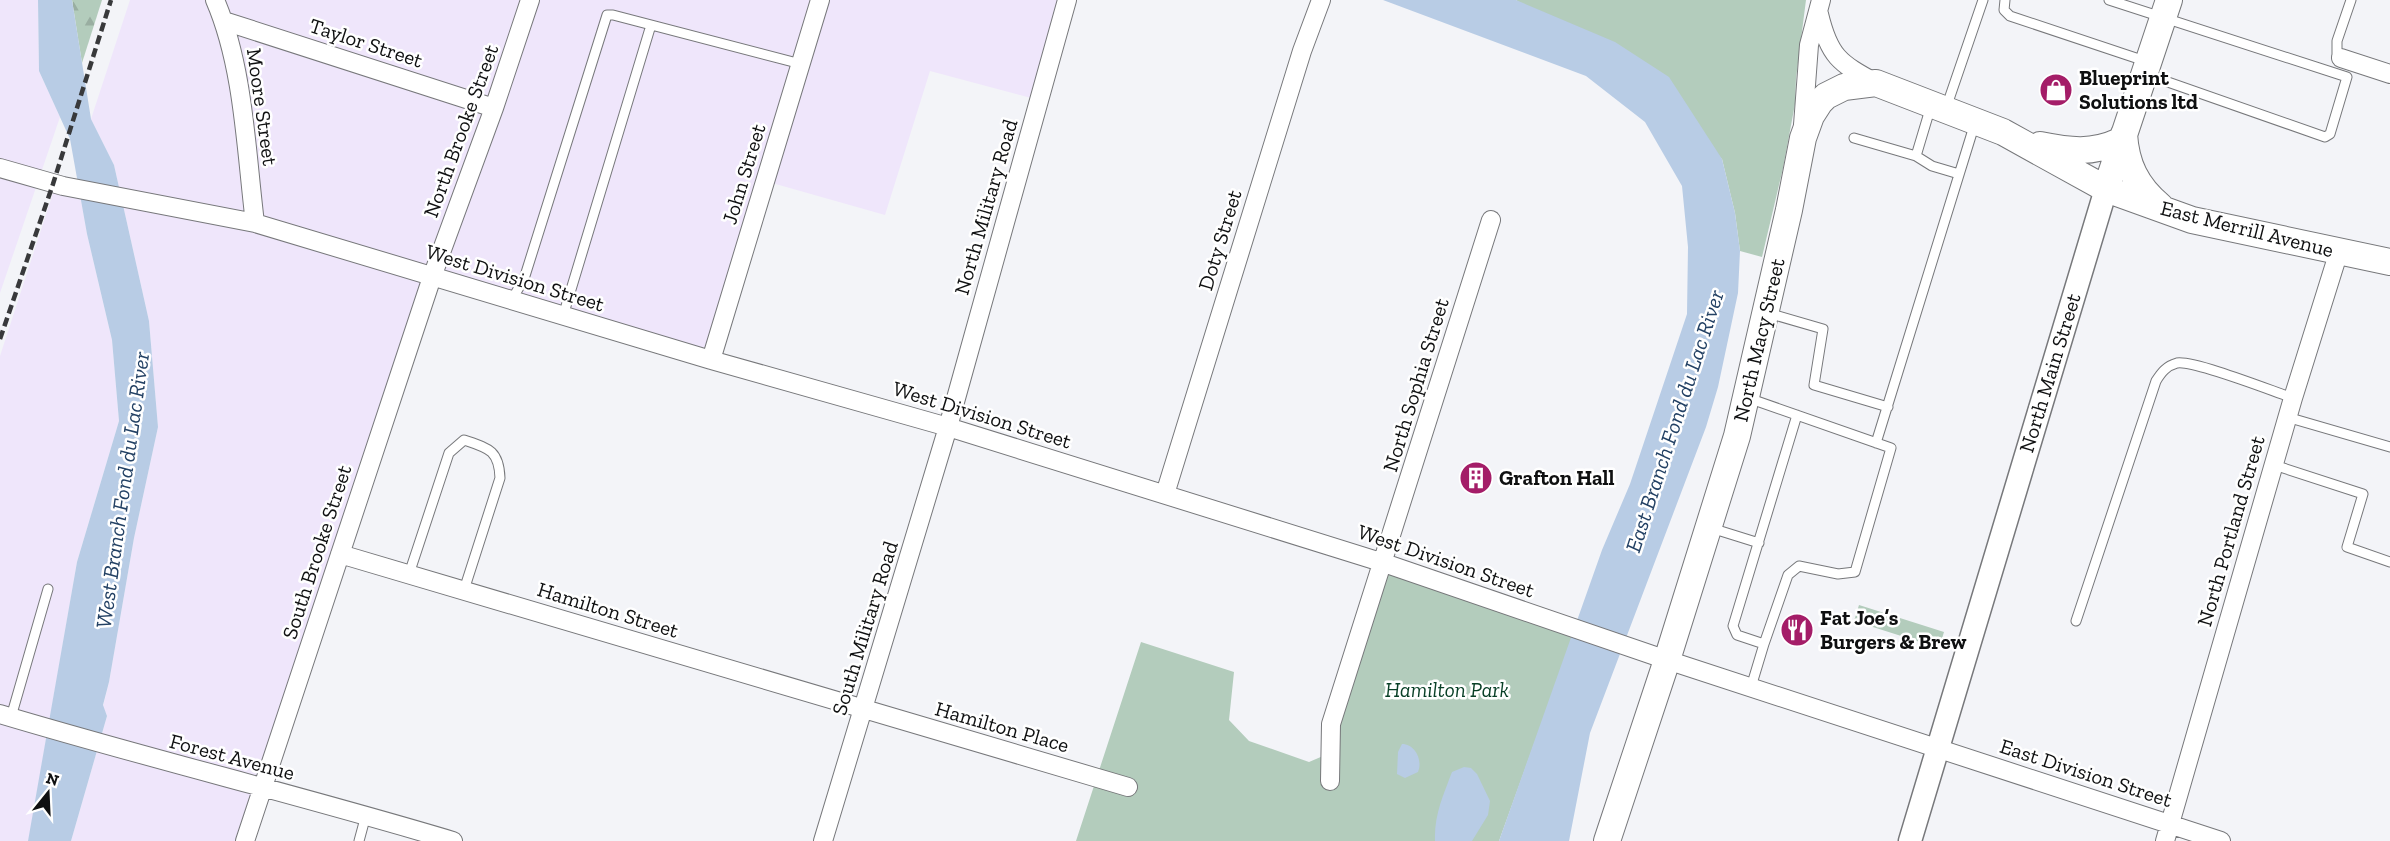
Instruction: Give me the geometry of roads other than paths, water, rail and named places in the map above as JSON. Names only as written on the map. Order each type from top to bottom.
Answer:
[{"type":"main road","name":"North Main Street","points":[[2106,189],[2166,9]]},
{"type":"main road","points":[[1803,138],[1813,111],[1826,96],[1849,85],[1876,83],[2040,145],[2065,150],[2103,149],[2122,136],[2126,154],[2138,183],[2147,195],[2167,212]]},
{"type":"main road","name":"East Merrill Avenue","points":[[2003,132],[2106,189],[2167,212],[2192,220],[2390,262]]},
{"type":"main road","name":"North Macy Street","points":[[1607,841],[1668,660],[1748,398],[1803,138]]},
{"type":"street","name":"Moore Street","points":[[215,0],[224,21],[235,61],[255,223]]},
{"type":"street","name":"North Brooke Street","points":[[432,277],[495,108],[530,0]]},
{"type":"street","name":"John Street","points":[[711,360],[820,0]]},
{"type":"street","name":"North Military Road","points":[[948,427],[1068,0]]},
{"type":"street","name":"Doty Street","points":[[1165,494],[1302,51],[1321,0]]},
{"type":"street","name":"North Macy Street","points":[[1820,7],[1826,40],[1835,54],[1849,67],[1876,83]]},
{"type":"street","name":"North Macy Street","points":[[1803,138],[1808,55],[1820,7]]},
{"type":"street","name":"Taylor Street","points":[[224,21],[495,108]]},
{"type":"street","points":[[2341,58],[2390,74]]},
{"type":"street","name":"West Division Street","points":[[0,168],[63,186],[255,223],[711,360],[948,427],[1384,563],[1668,660],[1938,748]]},
{"type":"street","name":"North Main Street","points":[[1910,841],[2106,189]]},
{"type":"street","name":"North Sophia Street","points":[[1330,781],[1331,724],[1384,563],[1491,220]]},
{"type":"street","name":"North Portland Street","points":[[2167,833],[2293,398],[2339,251]]},
{"type":"street","name":"South Brooke Street","points":[[245,841],[432,277]]},
{"type":"street","name":"South Military Road","points":[[823,841],[948,427]]},
{"type":"street","name":"Hamilton Street","points":[[339,554],[864,710]]},
{"type":"street","name":"Hamilton Place","points":[[864,710],[1128,787]]},
{"type":"street","name":"Forest Avenue","points":[[5,716],[453,841]]},
{"type":"street","name":"East Division Street","points":[[1938,748],[2167,833],[2221,841]]},
{"type":"lane","points":[[1916,156],[1983,0]]},
{"type":"lane","points":[[2005,0],[2004,10],[2010,16],[2325,137],[2330,134],[2347,77],[2166,9],[2109,0]]},
{"type":"lane","points":[[2341,58],[2337,56],[2337,41],[2351,0]]},
{"type":"lane","points":[[511,301],[525,279],[607,15],[801,64]]},
{"type":"lane","points":[[563,316],[651,25]]},
{"type":"lane","points":[[1876,443],[1976,121]]},
{"type":"lane","points":[[1854,138],[1916,156],[1932,166],[1959,174]]},
{"type":"lane","points":[[1766,312],[1823,329],[1814,385],[1888,407]]},
{"type":"lane","points":[[2076,621],[2156,381],[2164,369],[2177,363],[2196,365],[2293,398]]},
{"type":"lane","points":[[1748,398],[1891,448],[1855,572],[1838,574],[1799,566],[1788,575],[1750,687]]},
{"type":"lane","points":[[1764,644],[1737,635],[1733,626],[1797,415]]},
{"type":"lane","points":[[2288,417],[2390,447]]},
{"type":"lane","points":[[409,574],[449,453],[464,440],[488,448],[500,463],[500,478],[464,590]]},
{"type":"lane","points":[[2274,465],[2363,494],[2347,547],[2390,562]]},
{"type":"lane","points":[[1709,527],[1759,543]]},
{"type":"lane","points":[[5,716],[48,589]]},
{"type":"lane","points":[[359,841],[366,815]]},
{"type":"water","name":"West Branch Fond du Lac River","points":[[38,0],[72,0],[91,119],[114,165],[149,321],[158,427],[134,538],[103,705],[107,716],[71,841],[28,841],[77,562],[119,421],[112,340],[87,234],[70,139],[39,71]]},
{"type":"water","name":"East Branch Fond du Lac River","points":[[1383,0],[1516,0],[1615,42],[1669,77],[1722,159],[1735,213],[1740,251],[1738,293],[1718,387],[1706,427],[1590,733],[1569,841],[1499,841],[1602,550],[1630,484],[1687,314],[1688,247],[1682,186],[1645,122],[1586,76]]},
{"type":"water","points":[[1402,744],[1411,747],[1419,758],[1418,772],[1405,778],[1397,774],[1398,752]]},
{"type":"water","points":[[1464,767],[1471,768],[1477,774],[1490,801],[1488,815],[1472,841],[1435,841],[1438,814],[1452,772]]},
{"type":"railway","points":[[0,339],[53,184],[111,0]]},
{"type":"place","name":"Blueprint Solutions ltd","points":[[2056,90]]},
{"type":"place","name":"Grafton Hall","points":[[1476,478]]},
{"type":"place","name":"Fat Joe’s Burgers & Brew","points":[[1797,630]]},
{"type":"park label","name":"Hamilton Park","points":[[1447,690]]}]
